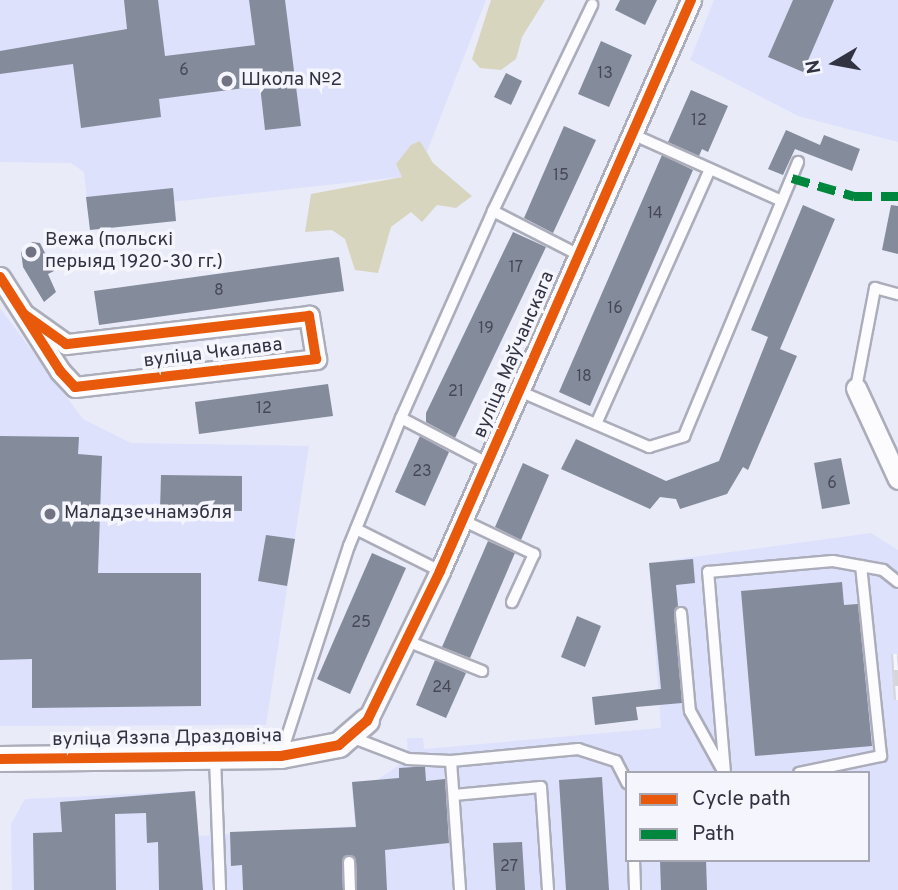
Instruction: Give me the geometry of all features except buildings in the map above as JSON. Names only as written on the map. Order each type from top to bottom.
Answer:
[{"type":"street","name":"вуліца Маўчанскага","points":[[358,728],[407,641],[440,571],[577,254],[691,0]]},
{"type":"street","name":"вуліца Чкалава","points":[[0,277],[25,315],[75,387],[316,359],[309,316],[66,344],[25,315]]},
{"type":"street","points":[[856,388],[898,479]]},
{"type":"street","name":"вуліца Язэпа Драздовіча","points":[[0,759],[281,756],[339,745],[358,728]]},
{"type":"lane","points":[[281,756],[356,529],[401,418],[493,211],[592,5]]},
{"type":"lane","points":[[632,134],[782,201]]},
{"type":"lane","points":[[519,391],[649,447],[684,436],[798,162]]},
{"type":"lane","points":[[596,424],[710,169]]},
{"type":"lane","points":[[493,211],[577,254]]},
{"type":"lane","points":[[856,388],[875,288],[898,295]]},
{"type":"lane","points":[[401,418],[487,463]]},
{"type":"lane","points":[[462,520],[534,554],[512,602]]},
{"type":"lane","points":[[356,529],[440,571]]},
{"type":"lane","points":[[724,771],[708,572],[833,561],[883,570],[898,582]]},
{"type":"lane","points":[[809,771],[881,756],[861,566]]},
{"type":"lane","points":[[681,613],[690,711],[723,771]]},
{"type":"lane","points":[[407,641],[482,671]]},
{"type":"lane","points":[[358,728],[408,759],[451,761],[578,749],[616,761],[625,779]]},
{"type":"lane","points":[[215,758],[220,890]]},
{"type":"lane","points":[[451,761],[460,890]]},
{"type":"lane","points":[[454,795],[541,787],[548,890]]},
{"type":"lane","points":[[349,862],[350,890]]},
{"type":"lane","points":[[634,862],[635,890]]},
{"type":"shaded area","name":"Школа №2","points":[[0,0],[486,0],[418,175],[88,211],[84,172],[71,163],[0,162]]},
{"type":"shaded area","points":[[491,0],[545,0],[522,37],[516,59],[501,70],[480,68],[472,59]]},
{"type":"shaded area","points":[[714,0],[898,0],[898,142],[798,116],[690,60]]},
{"type":"shaded area","points":[[420,141],[433,163],[472,196],[456,208],[437,205],[422,222],[411,212],[391,227],[378,273],[355,270],[345,239],[332,230],[305,232],[311,194],[402,177],[396,164],[411,145]]},
{"type":"shaded area","points":[[0,308],[83,419],[131,443],[309,446],[266,725],[0,726]]},
{"type":"shaded area","points":[[871,533],[898,550],[898,890],[12,890],[11,824],[25,799],[195,791],[197,836],[355,826],[352,782],[377,780],[408,759],[407,738],[423,738],[424,749],[661,728],[649,563]]},
{"type":"railway","points":[[895,654],[898,700]]},
{"type":"marked path","points":[[792,178],[854,196],[898,196]]},
{"type":"cycle path","points":[[0,759],[281,756],[339,745],[367,721],[440,571],[691,0]]},
{"type":"cycle path","points":[[0,277],[60,371],[75,387],[316,359],[309,316],[66,344],[25,315]]},
{"type":"place","name":"Школа №2","points":[[227,81]]},
{"type":"place","name":"Вежа (польскі перыяд 1920-30 гг.)","points":[[31,252]]},
{"type":"place","name":"Маладзечнамэбля","points":[[50,514]]}]
